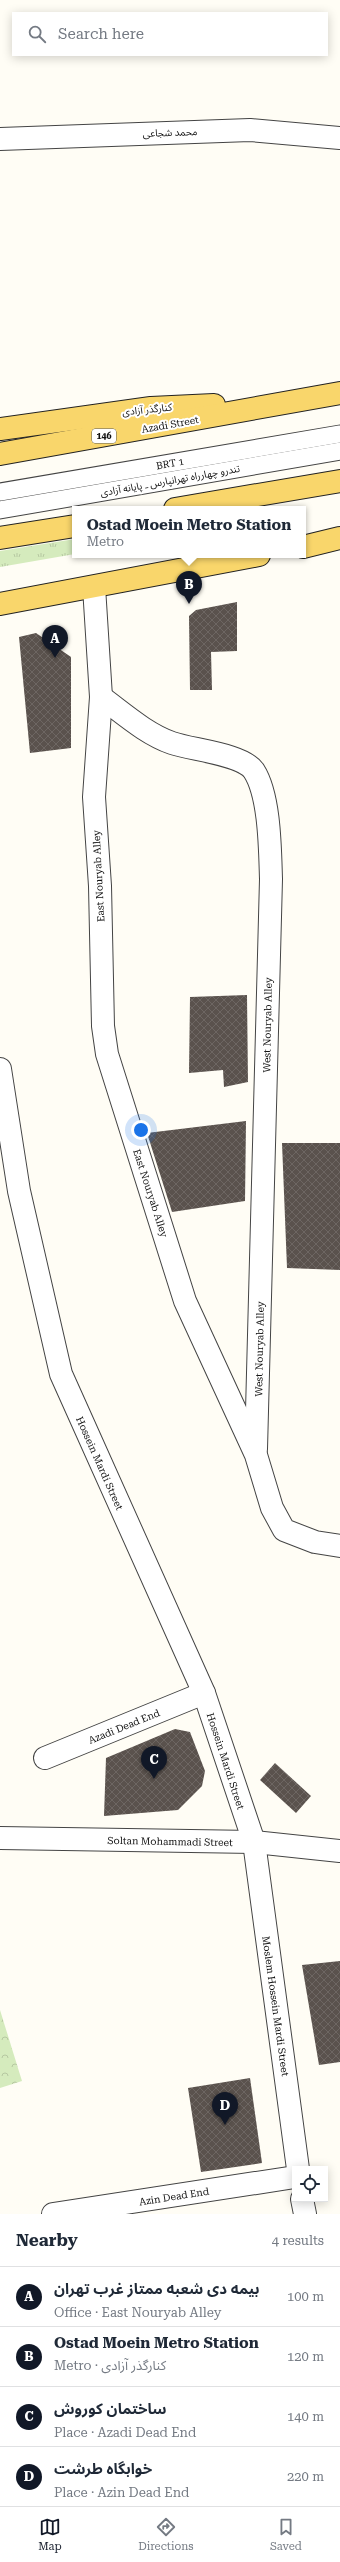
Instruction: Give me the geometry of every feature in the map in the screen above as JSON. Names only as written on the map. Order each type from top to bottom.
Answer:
[{"type":"main road","name":"Azadi Street","points":[[0,454],[340,393]]},
{"type":"main road","name":"کنارگذر آزادی","points":[[0,429],[151,408],[295,401]]},
{"type":"main road","points":[[193,506],[340,481]]},
{"type":"main road","points":[[0,538],[72,526]]},
{"type":"main road","points":[[306,546],[340,538]]},
{"type":"main road","points":[[0,604],[244,558]]},
{"type":"street","name":"محمد شجاعی","points":[[0,139],[250,130],[340,138]]},
{"type":"street","name":"East Nouryab Alley","points":[[94,587],[101,697],[94,797],[100,886],[103,1026],[107,1054],[185,1301],[256,1454],[272,1508],[284,1530],[315,1542],[340,1546]]},
{"type":"street","name":"West Nouryab Alley","points":[[101,697],[153,734],[171,743],[244,763],[254,771],[267,813],[271,879],[256,1454]]},
{"type":"street","name":"Hossein Mardi Street","points":[[0,1069],[19,1191],[61,1374],[204,1693],[254,1842]]},
{"type":"street","name":"Azadi Dead End","points":[[45,1758],[204,1693]]},
{"type":"street","name":"Soltan Mohammadi Street","points":[[0,1838],[254,1842],[340,1851]]},
{"type":"street","name":"Moslem Hossein Mardi Street","points":[[254,1842],[298,2166]]},
{"type":"street","name":"Azin Dead End","points":[[53,2214],[292,2177]]},
{"type":"street","points":[[303,2202],[305,2214]]},
{"type":"lane","name":"BRT 1","points":[[0,492],[340,434]]},
{"type":"lane","name":"تندرو چهارراه تهرانپارس ـ پایانه آزادی","points":[[0,510],[340,451]]},
{"type":"green space","points":[[72,539],[72,555],[0,567],[0,551]]},
{"type":"green space","points":[[0,2010],[22,2081],[0,2088]]},
{"type":"building","points":[[237,602],[237,651],[211,652],[212,690],[190,690],[189,616],[196,610]]},
{"type":"building","points":[[36,633],[71,657],[71,748],[30,753],[19,637]]},
{"type":"building","points":[[247,995],[248,1082],[224,1087],[223,1070],[189,1073],[190,997]]},
{"type":"building","points":[[246,1121],[245,1201],[172,1212],[147,1133]]},
{"type":"building","points":[[282,1143],[340,1143],[340,1270],[287,1268]]},
{"type":"building","points":[[175,1729],[190,1732],[205,1771],[202,1786],[178,1810],[104,1816],[106,1758]]},
{"type":"building","points":[[275,1763],[311,1796],[296,1813],[260,1780]]},
{"type":"building","points":[[340,1961],[340,2062],[319,2065],[302,1965]]},
{"type":"building","points":[[250,2078],[262,2163],[201,2172],[188,2088]]},
{"type":"place","name":"Ostad Moein Metro Station","points":[[189,604]]},
{"type":"place","name":"بیمه دی شعبه ممتاز غرب تهران","points":[[55,658]]},
{"type":"place","name":"ساختمان کوروش","points":[[154,1779]]},
{"type":"place","name":"خوابگاه طرشت","points":[[225,2125]]}]
